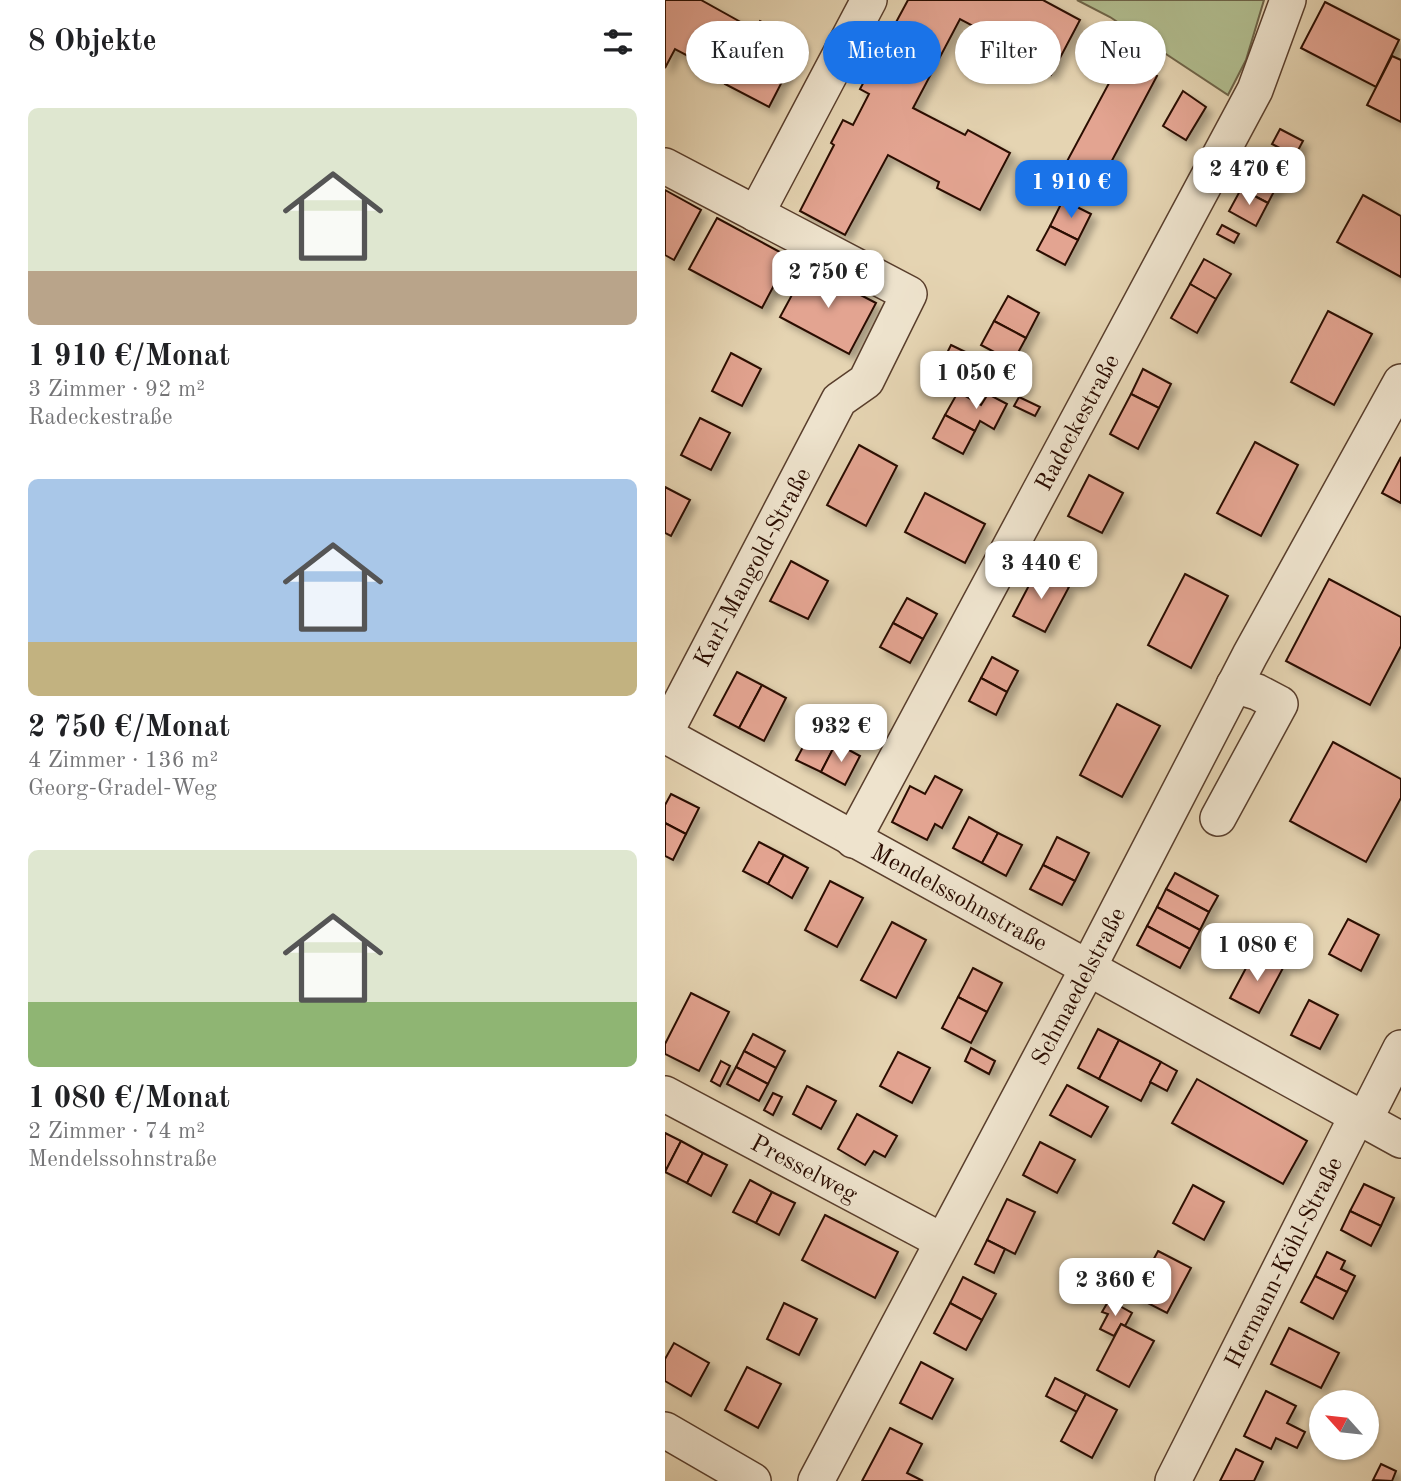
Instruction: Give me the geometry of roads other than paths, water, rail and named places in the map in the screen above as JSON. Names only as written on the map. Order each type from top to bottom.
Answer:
[{"type":"street","points":[[665,166],[756,215],[869,0]]},
{"type":"street","name":"Radeckestraße","points":[[853,840],[1255,90],[1288,0]]},
{"type":"street","name":"Karl-Mangold-Straße","points":[[665,734],[839,400],[866,381],[909,294],[756,215]]},
{"type":"street","name":"Schmaedelstraße","points":[[816,1481],[1088,968],[1234,685],[1401,382]]},
{"type":"street","points":[[1218,818],[1280,704],[1257,692],[1234,685]]},
{"type":"street","name":"Mendelssohnstraße","points":[[665,734],[1401,1140]]},
{"type":"street","name":"Hermann-Köhl-Straße","points":[[1173,1481],[1350,1130],[1371,1107],[1401,1048]]},
{"type":"street","name":"Presselweg","points":[[665,1094],[942,1241]]},
{"type":"street","points":[[665,1430],[753,1481]]}]
